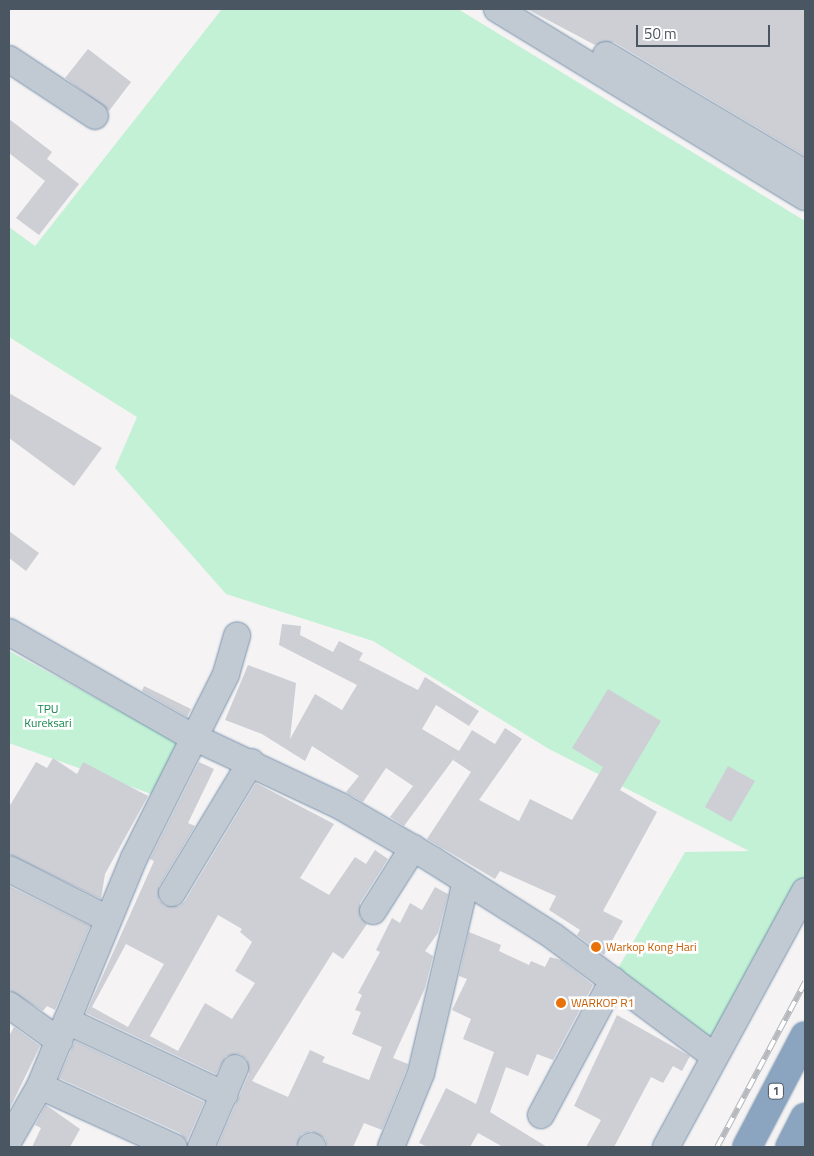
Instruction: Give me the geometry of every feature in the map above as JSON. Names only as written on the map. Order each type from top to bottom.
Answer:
[{"type":"highway","name":"1","points":[[747,1147],[805,1036]]},
{"type":"highway","points":[[790,1147],[805,1118]]},
{"type":"street","points":[[497,9],[805,197]]},
{"type":"street","points":[[522,9],[805,173]]},
{"type":"street","points":[[9,59],[95,116]]},
{"type":"street","points":[[9,632],[194,737],[250,764],[465,886],[714,1057]]},
{"type":"street","points":[[9,1140],[40,1086],[108,919],[226,674],[237,636]]},
{"type":"street","points":[[172,893],[250,764]]},
{"type":"street","points":[[373,911],[410,854]]},
{"type":"street","points":[[9,870],[108,919]]},
{"type":"street","points":[[391,1147],[421,1073],[465,886]]},
{"type":"street","points":[[666,1147],[805,891]]},
{"type":"street","points":[[541,1115],[610,985]]},
{"type":"street","points":[[9,1006],[63,1031],[225,1095]]},
{"type":"street","points":[[201,1147],[235,1068]]},
{"type":"street","points":[[40,1086],[173,1147]]},
{"type":"green space","points":[[222,9],[458,9],[805,221],[805,881],[714,1055],[613,977],[685,852],[749,851],[549,749],[373,641],[226,594],[115,468],[137,417],[9,337],[9,227],[35,246]]},
{"type":"green space","name":"TPU Kureksari","points":[[9,651],[192,750],[168,800],[9,743]]},
{"type":"building","points":[[527,9],[805,9],[805,156],[614,42],[595,45]]},
{"type":"building","points":[[88,49],[131,82],[109,111],[65,78]]},
{"type":"building","points":[[9,119],[52,152],[47,159],[79,184],[39,235],[16,218],[45,181],[9,153]]},
{"type":"building","points":[[9,393],[102,448],[74,486],[9,438]]},
{"type":"building","points":[[9,531],[39,553],[26,571],[9,558]]},
{"type":"building","points":[[282,624],[301,626],[300,635],[333,652],[339,641],[363,653],[359,660],[418,690],[425,677],[479,711],[469,726],[436,705],[422,729],[459,751],[472,730],[495,744],[505,728],[522,739],[479,800],[519,821],[530,799],[572,820],[603,767],[572,748],[608,689],[661,721],[620,790],[657,812],[603,911],[623,921],[604,955],[577,935],[580,930],[549,910],[556,896],[500,871],[495,879],[427,839],[471,772],[453,760],[458,753],[404,826],[390,817],[413,786],[386,768],[363,802],[346,792],[359,776],[312,746],[305,761],[262,734],[225,720],[248,665],[296,683],[290,739],[315,694],[342,710],[357,685],[279,645]]},
{"type":"building","points":[[144,686],[191,709],[187,717],[142,691]]},
{"type":"building","points":[[53,758],[77,774],[83,762],[148,796],[105,874],[101,899],[9,854],[9,807],[36,762],[47,768]]},
{"type":"building","points":[[199,762],[214,769],[188,823],[195,826],[159,886],[159,900],[165,906],[179,906],[185,901],[256,783],[334,824],[300,878],[329,895],[355,857],[366,864],[375,850],[388,859],[360,903],[360,917],[367,924],[343,959],[333,952],[252,1081],[288,1097],[310,1050],[325,1057],[322,1062],[369,1080],[382,1047],[352,1034],[361,1012],[355,1010],[362,995],[358,993],[380,952],[376,950],[392,918],[400,923],[410,903],[422,910],[435,887],[448,894],[438,933],[425,951],[433,956],[425,988],[393,1058],[408,1064],[382,1130],[364,1123],[353,1147],[328,1147],[325,1138],[311,1131],[302,1134],[296,1147],[217,1147],[249,1074],[247,1059],[240,1054],[226,1056],[216,1074],[86,1013],[154,861],[150,859]],"holes":[[[218,915],[242,929],[240,932],[252,942],[235,971],[255,983],[232,1019],[205,1003],[178,1051],[150,1036]],[[126,944],[164,964],[128,1027],[92,1007]]]},
{"type":"building","points":[[728,766],[755,781],[731,822],[705,807]]},
{"type":"building","points":[[9,886],[90,926],[55,1010],[47,1006],[43,1011],[9,990]]},
{"type":"building","points":[[469,932],[501,945],[499,951],[529,965],[531,961],[545,967],[550,957],[561,960],[593,985],[553,1060],[537,1054],[528,1076],[506,1067],[490,1112],[547,1147],[503,1147],[478,1133],[470,1147],[428,1147],[419,1143],[446,1088],[476,1104],[494,1052],[463,1039],[471,1019],[452,1010],[467,979],[459,976]]},
{"type":"building","points":[[617,1015],[690,1056],[682,1071],[673,1066],[663,1083],[651,1077],[614,1147],[586,1147],[601,1120],[574,1106]]},
{"type":"building","points":[[14,1027],[40,1046],[9,1110],[9,1036]]},
{"type":"building","points":[[75,1041],[204,1102],[187,1141],[180,1133],[59,1078]]},
{"type":"building","points":[[46,1105],[80,1129],[70,1147],[32,1147],[41,1128],[35,1125]]},
{"type":"railway","points":[[717,1147],[805,982]]},
{"type":"place","name":"Warkop Kong Hari","points":[[596,947]]},
{"type":"place","name":"WARKOP R1","points":[[561,1003]]}]
